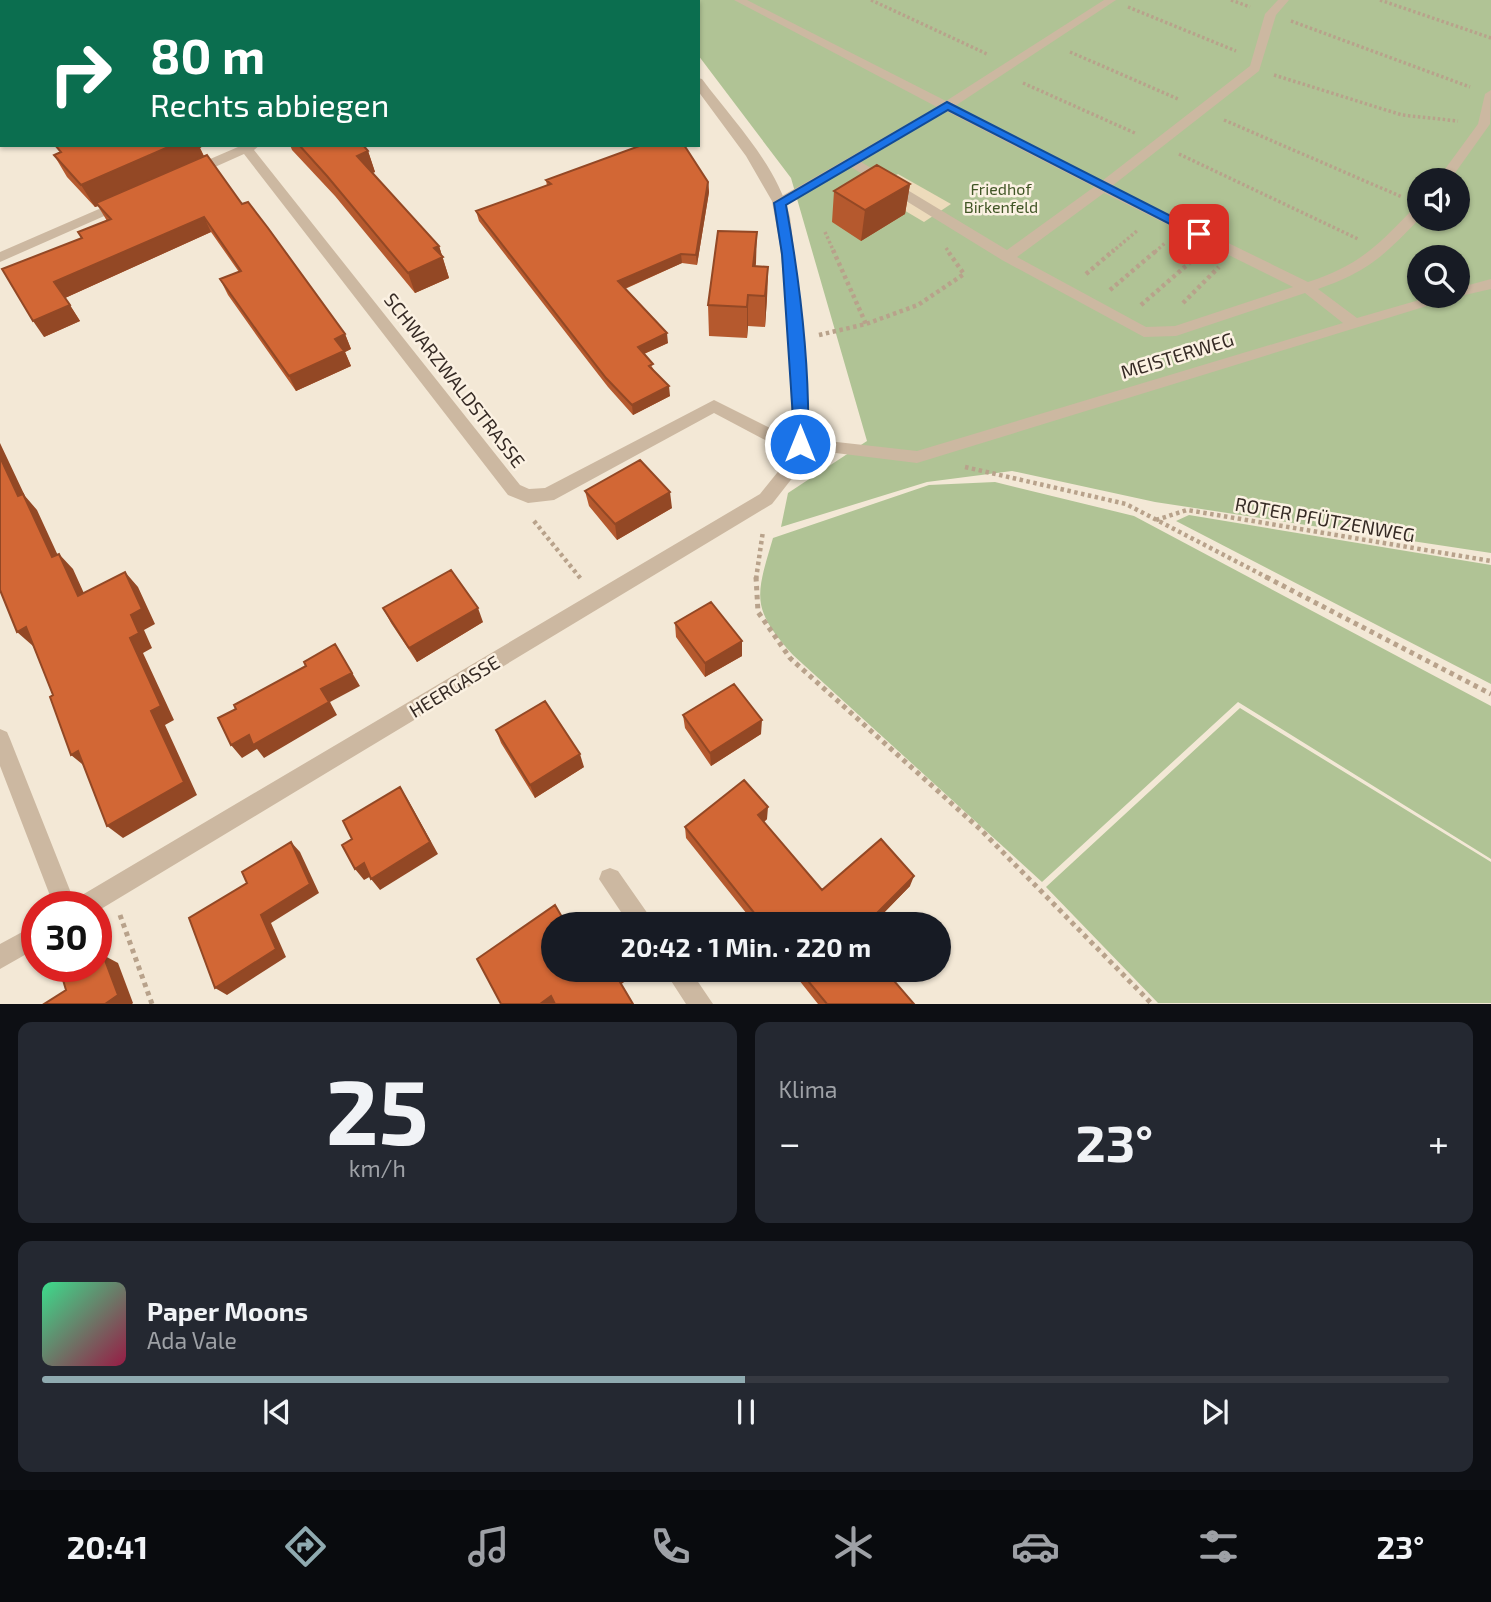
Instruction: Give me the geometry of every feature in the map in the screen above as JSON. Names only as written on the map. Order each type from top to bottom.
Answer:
[{"type":"street","points":[[738,0],[1103,187],[1306,287],[1353,323]]},
{"type":"street","points":[[780,203],[947,106],[1111,0]]},
{"type":"street","points":[[1007,257],[1203,111],[1258,64],[1271,14],[1284,0]]},
{"type":"street","points":[[700,85],[765,176],[780,203],[788,254],[801,416],[800,444]]},
{"type":"street","points":[[1452,168],[1484,124],[1491,94]]},
{"type":"street","points":[[173,181],[246,147]]},
{"type":"street","name":"SCHWARZWALDSTRASSE","points":[[249,147],[514,490],[528,496]]},
{"type":"street","points":[[852,162],[1007,257],[1144,332],[1176,331],[1347,274],[1381,250],[1407,223]]},
{"type":"street","points":[[0,257],[135,197]]},
{"type":"street","points":[[1470,290],[1491,284]]},
{"type":"street","name":"MEISTERWEG","points":[[918,457],[1407,308]]},
{"type":"street","points":[[528,496],[548,495],[714,406],[773,437],[800,444],[918,457]]},
{"type":"street","name":"HEERGASSE","points":[[110,891],[766,499],[790,470],[800,444]]},
{"type":"street","points":[[0,739],[59,891]]},
{"type":"street","points":[[610,879],[634,912]]},
{"type":"street","points":[[0,957],[21,945]]},
{"type":"street","points":[[685,982],[701,1003]]},
{"type":"path","points":[[871,0],[1010,64]]},
{"type":"path","points":[[1231,0],[1491,94]]},
{"type":"path","points":[[1380,0],[1491,38]]},
{"type":"path","points":[[1125,5],[1258,64],[1402,115],[1484,124]]},
{"type":"path","points":[[1060,48],[1406,199]]},
{"type":"path","points":[[999,72],[1159,144],[1381,250]]},
{"type":"path","points":[[1066,290],[1158,214]]},
{"type":"path","points":[[1093,304],[1184,227]]},
{"type":"path","points":[[825,232],[866,324]]},
{"type":"path","points":[[818,335],[866,324],[918,305],[964,274],[942,242]]},
{"type":"path","points":[[1121,321],[1214,242]]},
{"type":"path","points":[[1153,332],[1235,252]]},
{"type":"path","points":[[918,457],[1126,504],[1491,694]]},
{"type":"path","points":[[528,496],[532,518],[574,570]]},
{"type":"path","points":[[766,499],[754,583],[755,610],[769,635],[790,658],[980,829],[1152,1003]]},
{"type":"path","name":"ROTER PFÜTZENWEG","points":[[1156,520],[1187,510],[1491,561]]},
{"type":"path","points":[[132,949],[152,1003]]},
{"type":"green space","name":"Friedhof Birkenfeld","points":[[700,0],[1491,0],[1491,553],[1155,502],[1012,471],[927,482],[781,527],[788,493],[867,441],[791,178],[700,58]]},
{"type":"green space","points":[[995,482],[1134,516],[1491,706],[1491,859],[1238,702],[1042,882],[793,655],[769,625],[761,601],[763,574],[773,538],[929,485]]},
{"type":"green space","points":[[1189,515],[1491,565],[1491,684],[1176,521]]},
{"type":"green space","points":[[1240,708],[1491,862],[1491,1003],[1158,1003],[1046,887]]},
{"type":"shaded area","points":[[898,174],[951,204],[924,222],[870,190]]},
{"type":"building","points":[[57,147],[168,147],[81,185],[54,155],[61,152]]},
{"type":"building","points":[[301,147],[365,147],[368,151],[357,156],[439,246],[434,248],[443,257],[408,273]]},
{"type":"building","points":[[637,147],[685,147],[708,182],[696,255],[681,254],[618,281],[667,333],[638,347],[653,364],[649,366],[669,386],[632,405],[606,378],[476,211],[551,184],[546,180]]},
{"type":"building","points":[[207,155],[242,204],[248,202],[345,334],[335,339],[344,351],[289,376],[220,279],[241,271],[204,217],[54,282],[70,305],[33,321],[2,269],[82,238],[78,232],[111,219],[96,203]]},
{"type":"building","points":[[877,165],[910,184],[865,210],[834,191]]},
{"type":"building","points":[[718,231],[757,232],[753,266],[768,267],[765,296],[748,295],[747,307],[708,305]]},
{"type":"building","points":[[0,457],[18,496],[23,494],[52,557],[59,554],[78,596],[125,572],[142,609],[131,615],[139,633],[130,638],[161,706],[151,711],[184,782],[107,826],[78,751],[71,755],[50,697],[53,695],[26,627],[17,632],[0,590]]},
{"type":"building","points":[[640,460],[670,492],[615,524],[585,491]]},
{"type":"building","points":[[451,570],[478,608],[409,648],[383,608]]},
{"type":"building","points":[[711,602],[742,641],[705,663],[675,623]]},
{"type":"building","points":[[335,644],[352,673],[321,689],[329,702],[253,745],[249,735],[231,745],[218,718],[236,709],[234,705],[306,666],[304,662]]},
{"type":"building","points":[[734,684],[762,720],[710,753],[683,715]]},
{"type":"building","points":[[545,701],[580,754],[530,785],[496,730]]},
{"type":"building","points":[[744,780],[768,807],[758,815],[822,890],[881,839],[914,876],[878,912],[753,912],[685,827]]},
{"type":"building","points":[[400,787],[430,842],[371,879],[364,863],[355,869],[342,845],[352,839],[343,821]]},
{"type":"building","points":[[291,842],[310,884],[261,915],[276,949],[215,988],[189,918],[247,883],[242,872]]},
{"type":"building","points":[[555,905],[559,912],[545,912]]},
{"type":"building","points":[[541,915],[541,982],[620,982],[633,1004],[555,1004],[551,996],[540,1004],[501,1004],[477,959]]},
{"type":"building","points":[[112,979],[118,995],[105,1004],[44,1004],[66,990],[64,982],[112,982]]},
{"type":"building","points":[[809,982],[895,982],[914,1004],[827,1004]]},
{"type":"route","points":[[800,444],[801,416],[788,254],[780,203],[947,106],[1199,234]]}]
